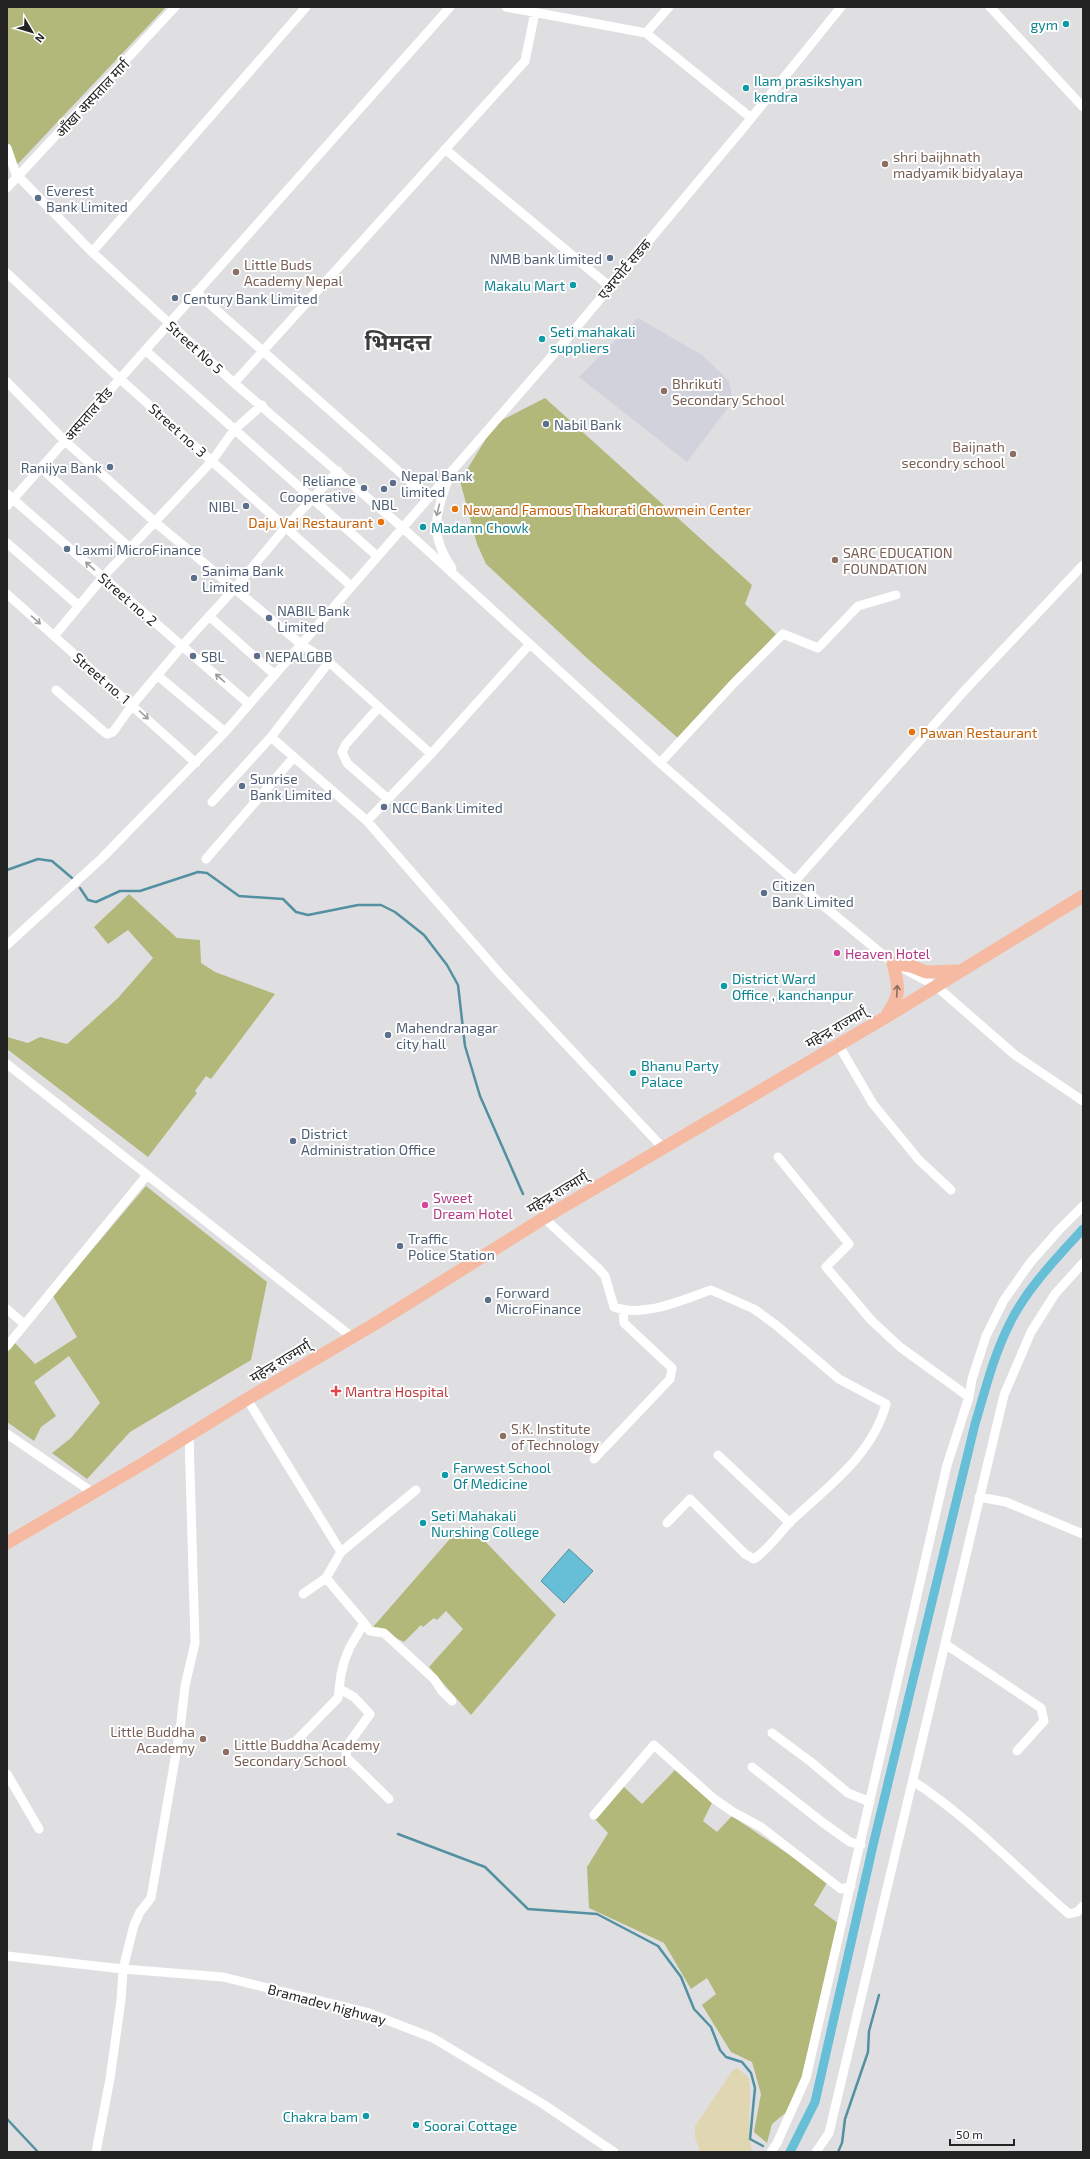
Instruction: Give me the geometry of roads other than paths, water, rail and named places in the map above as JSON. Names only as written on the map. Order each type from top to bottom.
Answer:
[{"type":"highway","name":"महेन्द्र राज्मार्ग्","points":[[7,1543],[144,1463],[247,1399],[378,1322],[544,1218],[886,1017],[1083,896]]},
{"type":"highway","points":[[886,1017],[896,1002],[899,990],[893,963],[911,966],[926,972],[963,970]]},
{"type":"street","name":"आँखा अस्पताल मार्ग","points":[[7,188],[175,7]]},
{"type":"street","points":[[92,252],[306,7]]},
{"type":"street","name":"अस्पताल रोड","points":[[9,500],[41,468],[119,378],[450,7]]},
{"type":"street","points":[[506,7],[646,33],[750,117]]},
{"type":"street","points":[[646,33],[669,7]]},
{"type":"street","name":"एअरपोर्ट सडक","points":[[7,945],[102,858],[225,732],[429,498],[744,127],[750,117],[841,7]]},
{"type":"street","points":[[990,7],[1083,107]]},
{"type":"street","points":[[234,383],[526,61],[536,12]]},
{"type":"street","name":"Street No 5","points":[[7,148],[18,177],[92,252],[234,383],[262,405],[338,471],[462,582]]},
{"type":"street","points":[[445,149],[609,286]]},
{"type":"street","name":"Street no. 3","points":[[7,273],[119,378],[351,586]]},
{"type":"street","points":[[196,292],[429,498]]},
{"type":"street","points":[[145,350],[377,556]]},
{"type":"street","points":[[7,382],[65,441],[155,522],[234,590],[302,645],[329,662],[431,754]]},
{"type":"street","points":[[54,636],[103,577],[212,460],[234,430],[262,405]]},
{"type":"street","points":[[41,468],[130,548]]},
{"type":"street","points":[[56,690],[107,734],[113,732],[133,704],[182,646],[234,590],[286,527],[338,471]]},
{"type":"street","points":[[450,473],[436,515],[436,526],[442,553],[462,582],[529,645],[795,882],[893,963],[936,986],[1015,1055],[1083,1101]]},
{"type":"street","name":"Street no. 2","points":[[9,500],[103,577],[249,704]]},
{"type":"street","points":[[7,544],[79,606]]},
{"type":"street","points":[[795,882],[965,690],[1083,564]]},
{"type":"street","name":"Street no. 1","points":[[7,594],[133,704],[196,763]]},
{"type":"street","points":[[660,763],[734,683],[783,634],[818,648],[858,606],[896,596]]},
{"type":"street","points":[[209,616],[275,675]]},
{"type":"street","points":[[367,821],[431,754],[529,645]]},
{"type":"street","points":[[212,802],[271,738],[329,662]]},
{"type":"street","points":[[157,675],[225,732]]},
{"type":"street","points":[[379,707],[346,744],[342,752],[347,763],[388,799]]},
{"type":"street","points":[[271,738],[367,821],[501,975],[663,1148]]},
{"type":"street","points":[[206,859],[294,757]]},
{"type":"street","points":[[838,1044],[873,1104],[919,1160],[951,1190]]},
{"type":"street","points":[[7,1064],[352,1337]]},
{"type":"street","points":[[778,1157],[849,1244],[826,1267],[872,1321],[900,1347],[969,1397]]},
{"type":"street","points":[[7,1346],[147,1175]]},
{"type":"street","points":[[771,2152],[777,2143],[806,2078],[861,1845],[947,1465],[969,1397],[972,1379],[986,1336],[1004,1300],[1030,1263],[1059,1230],[1083,1206]]},
{"type":"street","points":[[544,1218],[605,1276],[614,1306],[623,1310],[665,1307],[711,1290],[754,1309],[776,1325],[839,1379],[886,1404],[882,1420],[849,1469],[790,1523],[765,1552],[754,1559],[745,1554],[690,1499],[667,1523]]},
{"type":"street","points":[[816,2152],[829,2133],[1004,1395],[1031,1332],[1055,1294],[1083,1263]]},
{"type":"street","points":[[7,1309],[24,1324]]},
{"type":"street","points":[[594,1459],[670,1379],[672,1368],[624,1323],[623,1310]]},
{"type":"street","points":[[247,1399],[341,1552]]},
{"type":"street","points":[[7,1434],[92,1492]]},
{"type":"street","points":[[96,2152],[110,2079],[121,2000],[123,1969],[134,1925],[140,1912],[151,1898],[179,1737],[185,1686],[195,1643],[189,1435]]},
{"type":"street","points":[[718,1455],[790,1523]]},
{"type":"street","points":[[303,1594],[326,1578],[341,1552],[416,1490]]},
{"type":"street","points":[[979,1497],[1006,1502],[1083,1534]]},
{"type":"street","points":[[326,1578],[370,1631],[380,1632],[389,1637],[434,1679],[442,1691],[452,1701]]},
{"type":"street","points":[[282,1747],[296,1741],[338,1698],[341,1674],[350,1646],[364,1623]]},
{"type":"street","points":[[945,1644],[1041,1708],[1044,1722],[1017,1751]]},
{"type":"street","points":[[340,1689],[354,1697],[370,1714],[348,1746],[346,1757],[389,1799]]},
{"type":"street","points":[[772,1733],[811,1762],[848,1793],[870,1802]]},
{"type":"street","points":[[594,1815],[654,1745],[713,1798],[733,1812],[761,1827],[841,1889],[851,1886]]},
{"type":"street","points":[[752,1767],[850,1842],[861,1845]]},
{"type":"street","points":[[7,1774],[39,1829]]},
{"type":"street","points":[[913,1781],[944,1802],[990,1840],[1069,1914],[1077,1912],[1083,1906]]},
{"type":"street","name":"Bramadev highway","points":[[7,1956],[123,1969],[223,1977],[366,2012],[412,2028],[433,2038],[543,2104],[614,2152]]},
{"type":"water","points":[[569,1549],[593,1571],[564,1603],[541,1581]]},
{"type":"waterway","points":[[7,870],[38,859],[52,861],[72,878]]},
{"type":"waterway","points":[[80,888],[88,900],[96,902],[120,891],[140,891],[198,872],[207,873],[239,896],[283,899],[296,912],[308,915],[358,905],[381,905],[395,912],[424,935],[447,965],[458,985],[465,1046],[480,1096],[523,1194]]},
{"type":"waterway","points":[[790,2152],[815,2102],[874,1841],[975,1424],[990,1374],[1003,1337],[1024,1299],[1052,1263],[1083,1229]]},
{"type":"waterway","points":[[398,1834],[485,1867],[528,1909],[597,1914],[658,1946],[681,1977],[694,2009],[711,2027],[720,2050],[726,2057],[742,2062],[751,2073],[755,2088],[750,2139],[763,2146]]},
{"type":"waterway","points":[[838,2152],[842,2143],[845,2119],[868,2052],[869,2031],[879,1995]]},
{"type":"waterway","points":[[7,2119],[38,2152]]},
{"type":"place","name":"gym","points":[[1066,24]]},
{"type":"place","name":"Ilam prasikshyan kendra","points":[[746,88]]},
{"type":"place","name":"shri baijhnath madyamik bidyalaya","points":[[885,164]]},
{"type":"place","name":"Everest Bank Limited","points":[[38,198]]},
{"type":"place","name":"NMB bank limited","points":[[610,258]]},
{"type":"place","name":"Little Buds Academy Nepal","points":[[236,272]]},
{"type":"place","name":"Makalu Mart","points":[[573,285]]},
{"type":"place","name":"Century Bank Limited","points":[[175,298]]},
{"type":"place","name":"Seti mahakali suppliers","points":[[542,339]]},
{"type":"place","name":"Bhrikuti Secondary School","points":[[664,391]]},
{"type":"place","name":"Nabil Bank","points":[[546,424]]},
{"type":"place","name":"Baijnath secondry school","points":[[1013,454]]},
{"type":"place","name":"Ranijya Bank","points":[[110,467]]},
{"type":"place","name":"Nepal Bank limited","points":[[393,483]]},
{"type":"place","name":"Reliance Cooperative","points":[[364,488]]},
{"type":"place","name":"NBL","points":[[384,489]]},
{"type":"place","name":"NIBL","points":[[246,506]]},
{"type":"place","name":"New and Famous Thakurati Chowmein Center","points":[[455,509]]},
{"type":"place","name":"Daju Vai Restaurant","points":[[381,522]]},
{"type":"place","name":"Madann Chowk","points":[[423,527]]},
{"type":"place","name":"Laxmi MicroFinance","points":[[67,549]]},
{"type":"place","name":"SARC EDUCATION FOUNDATION","points":[[835,560]]},
{"type":"place","name":"Sanima Bank Limited","points":[[194,578]]},
{"type":"place","name":"NABIL Bank Limited","points":[[269,618]]},
{"type":"place","name":"SBL","points":[[193,656]]},
{"type":"place","name":"NEPALGBB","points":[[257,656]]},
{"type":"place","name":"Pawan Restaurant","points":[[912,732]]},
{"type":"place","name":"Sunrise Bank Limited","points":[[242,786]]},
{"type":"place","name":"NCC Bank Limited","points":[[384,807]]},
{"type":"place","name":"Citizen Bank Limited","points":[[764,893]]},
{"type":"place","name":"Heaven Hotel","points":[[837,953]]},
{"type":"place","name":"District Ward Office , kanchanpur","points":[[724,986]]},
{"type":"place","name":"Mahendranagar city hall","points":[[388,1035]]},
{"type":"place","name":"Bhanu Party Palace","points":[[633,1073]]},
{"type":"place","name":"District Administration Office","points":[[293,1141]]},
{"type":"place","name":"Sweet Dream Hotel","points":[[425,1205]]},
{"type":"place","name":"Traffic Police Station","points":[[400,1246]]},
{"type":"place","name":"Forward MicroFinance","points":[[488,1300]]},
{"type":"place","name":"Mantra Hospital","points":[[336,1391]]},
{"type":"place","name":"S.K. Institute of Technology","points":[[503,1436]]},
{"type":"place","name":"Farwest School Of Medicine","points":[[445,1475]]},
{"type":"place","name":"Seti Mahakali Nurshing College","points":[[423,1523]]},
{"type":"place","name":"Little Buddha Academy","points":[[203,1739]]},
{"type":"place","name":"Little Buddha Academy Secondary School","points":[[226,1752]]},
{"type":"place","name":"Chakra bam","points":[[366,2116]]},
{"type":"place","name":"Soorai Cottage","points":[[416,2125]]},
{"type":"district","name":"भिमदत्त","points":[[398,341]]}]
